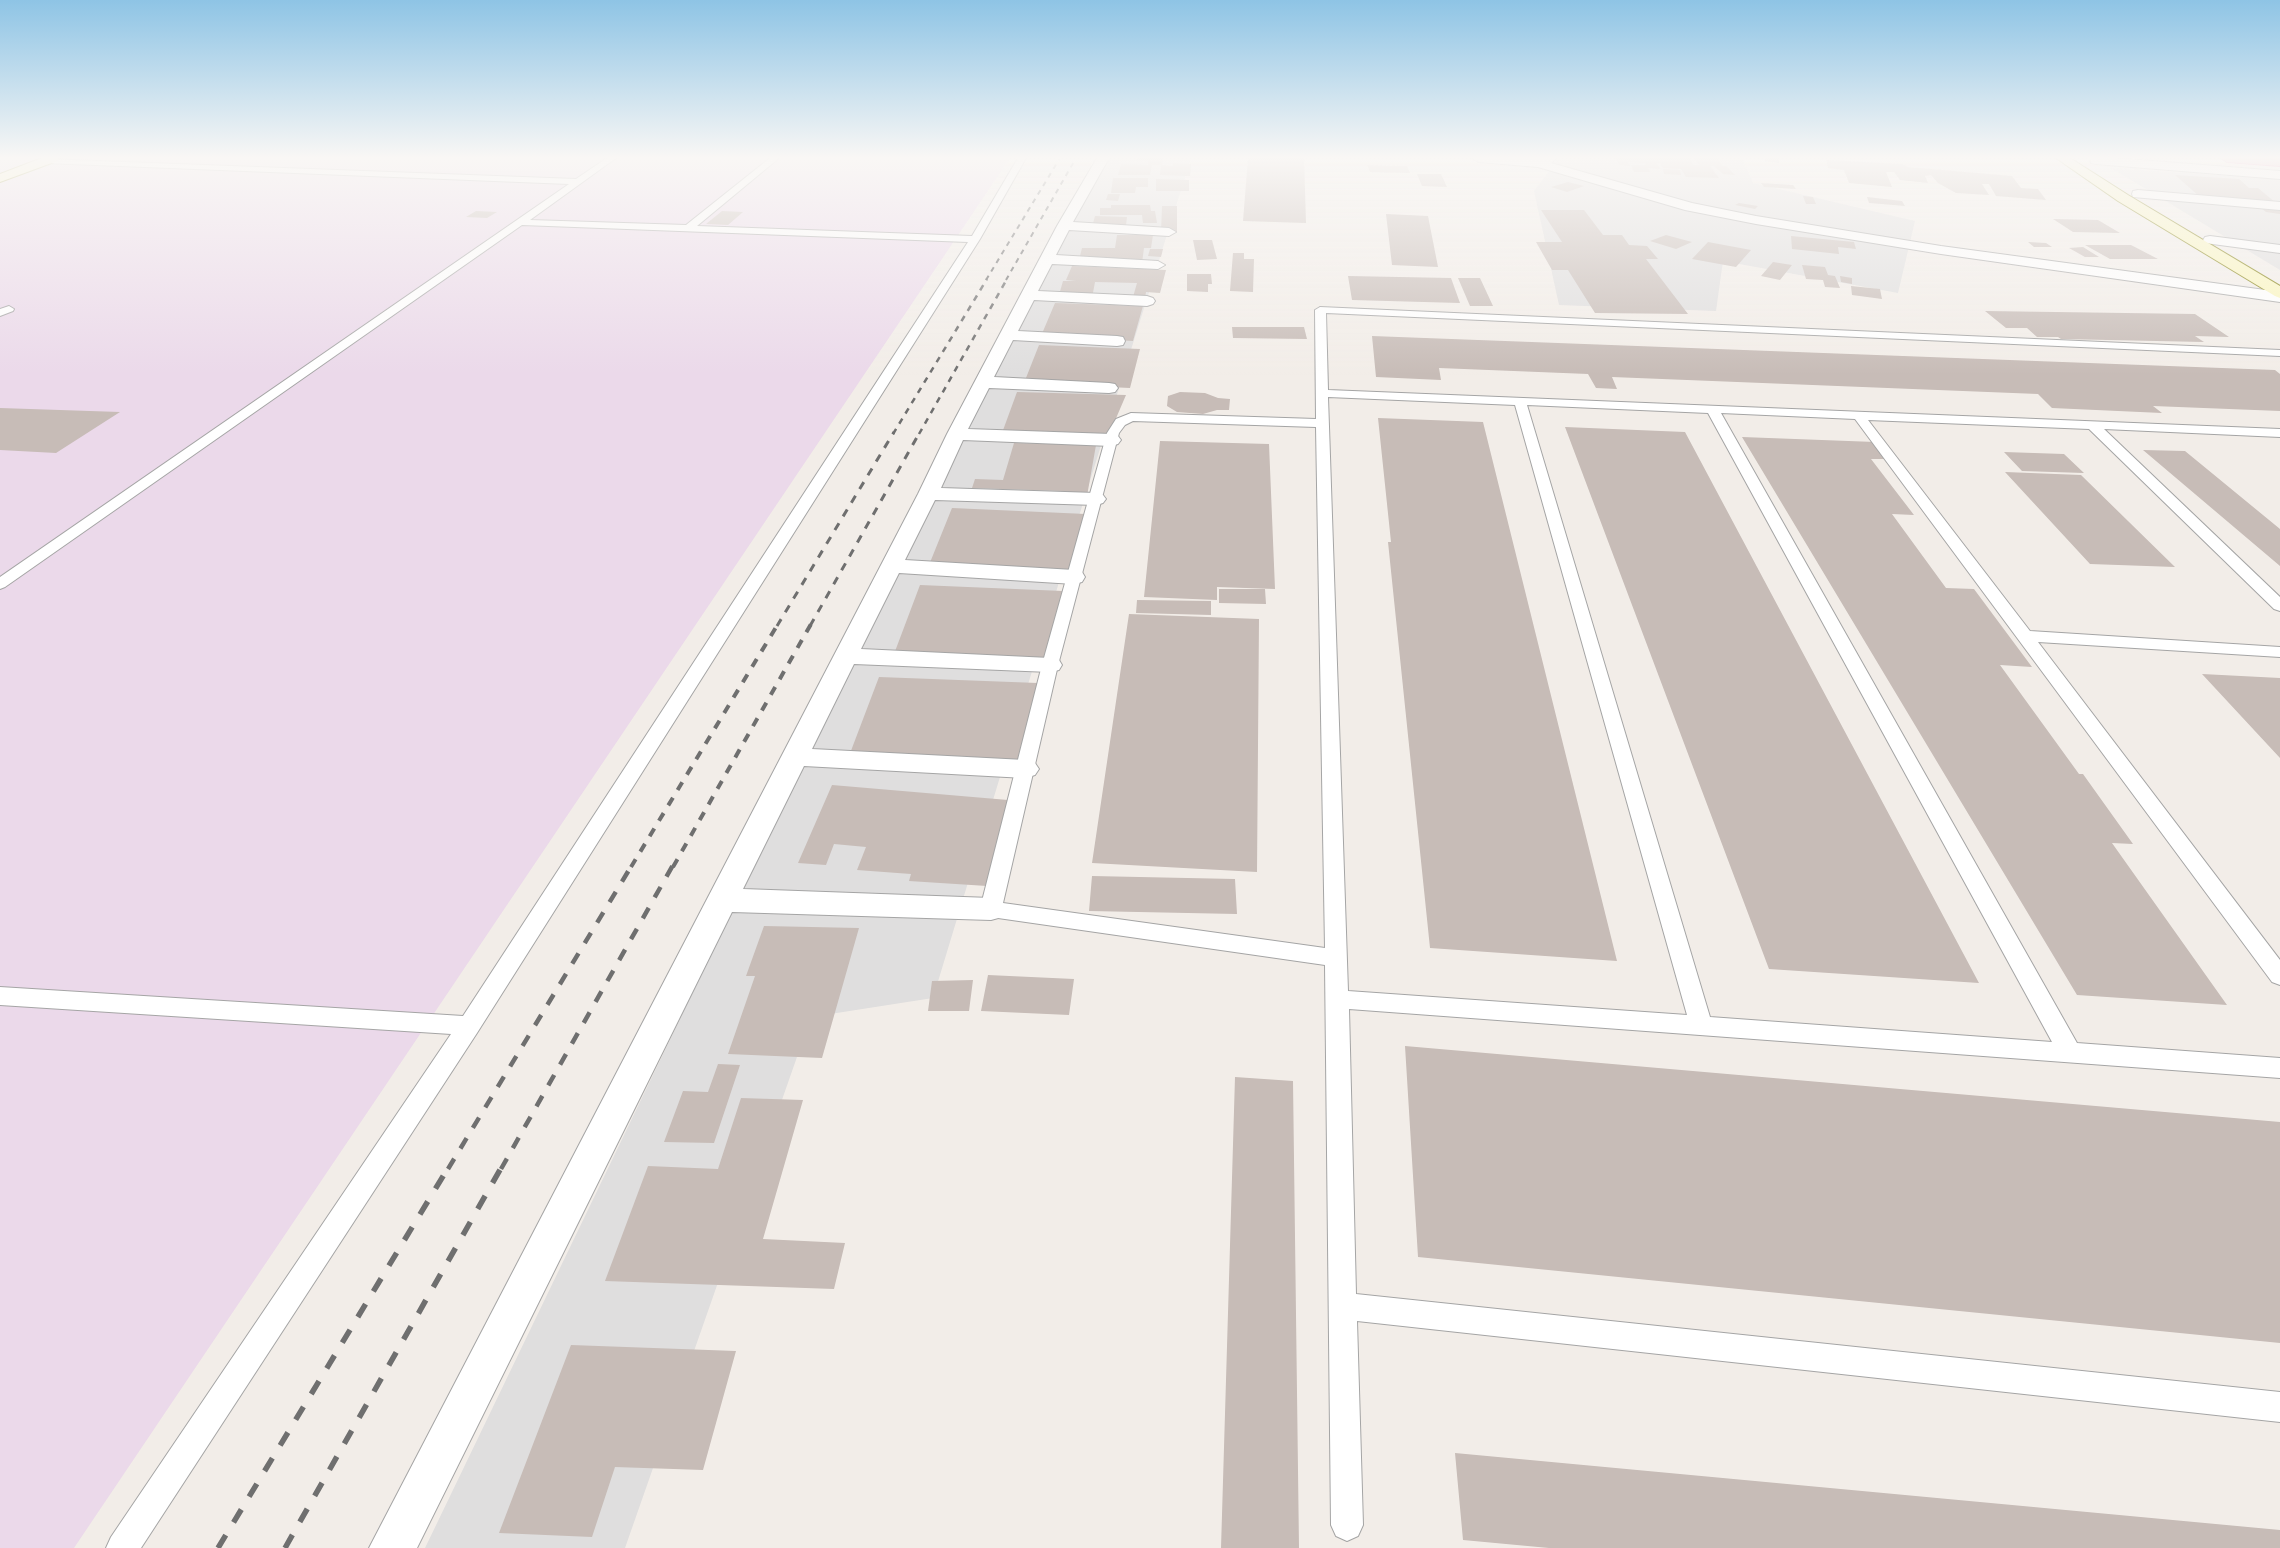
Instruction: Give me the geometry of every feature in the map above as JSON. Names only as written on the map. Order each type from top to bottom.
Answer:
[{"type":"street","points":[[392,1548],[846,656],[928,494],[956,434],[1062,230]]},
{"type":"street","points":[[1138,230],[1169,232]]},
{"type":"street","points":[[1819,230],[1941,250],[2280,298]]},
{"type":"street","points":[[2176,230],[2280,293]]},
{"type":"street","points":[[2195,230],[2280,280]]},
{"type":"street","points":[[2210,240],[2280,249]]},
{"type":"street","points":[[1048,259],[1158,265]]},
{"type":"street","points":[[1029,294],[1147,301]]},
{"type":"street","points":[[1008,335],[1117,341]]},
{"type":"street","points":[[983,382],[1109,388]]},
{"type":"street","points":[[956,434],[1111,440]]},
{"type":"street","points":[[928,494],[1096,499]]},
{"type":"street","points":[[891,566],[1074,578]]},
{"type":"street","points":[[846,656],[1050,665]]},
{"type":"street","points":[[794,757],[1025,769]]},
{"type":"street","points":[[722,900],[991,909]]},
{"type":"lane","points":[[0,584],[509,230]]},
{"type":"lane","points":[[746,230],[975,239]]},
{"type":"lane","points":[[122,1548],[469,1026],[980,230]]},
{"type":"lane","points":[[1346,1525],[1337,999],[1320,310],[2280,353]]},
{"type":"lane","points":[[1322,393],[2280,433]]},
{"type":"lane","points":[[1520,401],[1701,1025]]},
{"type":"lane","points":[[1713,410],[2070,1052]]},
{"type":"lane","points":[[1859,416],[2280,976]]},
{"type":"lane","points":[[1323,423],[1131,418],[1120,422],[1111,440],[1050,665],[991,909],[1336,958]]},
{"type":"lane","points":[[2092,425],[2280,606]]},
{"type":"lane","points":[[2025,636],[2280,652]]},
{"type":"lane","points":[[0,996],[469,1026]]},
{"type":"lane","points":[[1337,999],[2280,1068]]},
{"type":"lane","points":[[1343,1306],[2280,1407]]},
{"type":"shaded area","points":[[0,230],[961,230],[74,1548],[0,1548]]},
{"type":"shaded area","points":[[1060,230],[1168,230],[1083,503],[933,998],[811,1017],[625,1548],[425,1548]]},
{"type":"shaded area","points":[[1543,230],[1913,230],[1898,293],[1723,261],[1716,311],[1559,305]]},
{"type":"shaded area","points":[[2214,230],[2280,230],[2280,270]]},
{"type":"building","points":[[1161,230],[1177,230],[1177,232],[1161,232]]},
{"type":"building","points":[[1388,230],[1431,230],[1438,267],[1392,265]]},
{"type":"building","points":[[1554,230],[1599,230],[1603,235],[1622,235],[1629,245],[1647,246],[1658,259],[1646,259],[1688,314],[1595,313],[1568,270],[1552,270],[1536,242],[1562,242]]},
{"type":"building","points":[[2070,230],[2115,230],[2120,233],[2073,232]]},
{"type":"building","points":[[1117,235],[1153,235],[1151,248],[1144,248],[1142,263],[1079,260],[1082,248],[1115,248]]},
{"type":"building","points":[[1666,235],[1692,242],[1676,249],[1650,241]]},
{"type":"building","points":[[1791,236],[1854,242],[1856,249],[1838,247],[1839,254],[1792,249]]},
{"type":"building","points":[[1193,240],[1212,240],[1217,259],[1197,260]]},
{"type":"building","points":[[1708,242],[1751,250],[1736,267],[1692,259]]},
{"type":"building","points":[[2028,242],[2046,243],[2052,247],[2034,247]]},
{"type":"building","points":[[2085,245],[2131,245],[2158,259],[2110,259]]},
{"type":"building","points":[[2083,247],[2099,257],[2085,257],[2069,248]]},
{"type":"building","points":[[1150,249],[1163,249],[1161,257],[1148,256]]},
{"type":"building","points":[[1233,253],[1244,253],[1244,259],[1254,259],[1253,292],[1230,291]]},
{"type":"building","points":[[1773,262],[1792,265],[1780,280],[1761,276]]},
{"type":"building","points":[[1802,265],[1825,267],[1828,275],[1835,276],[1840,288],[1825,287],[1823,280],[1806,279]]},
{"type":"building","points":[[1072,266],[1166,270],[1160,293],[1146,292],[1145,298],[1133,297],[1137,283],[1095,282],[1092,298],[1059,295],[1063,281],[1076,281],[1066,280]]},
{"type":"building","points":[[1187,274],[1211,274],[1212,284],[1208,284],[1208,292],[1187,291]]},
{"type":"building","points":[[1348,276],[1451,278],[1460,303],[1352,300]]},
{"type":"building","points":[[1840,276],[1852,278],[1852,284],[1841,282]]},
{"type":"building","points":[[1458,278],[1480,278],[1493,306],[1470,306]]},
{"type":"building","points":[[1851,286],[1880,289],[1882,299],[1852,295]]},
{"type":"building","points":[[1055,303],[1143,306],[1133,341],[1041,336]]},
{"type":"building","points":[[1985,311],[2195,314],[2229,337],[2195,336],[2204,342],[2037,337],[2027,328],[2006,328]]},
{"type":"building","points":[[1232,327],[1304,327],[1307,339],[1233,338]]},
{"type":"building","points":[[1372,336],[2275,370],[2280,374],[2280,411],[2153,406],[2162,413],[2052,408],[2038,394],[1612,377],[1617,389],[1596,388],[1588,374],[1439,368],[1441,380],[1376,377]]},
{"type":"building","points":[[1039,345],[1140,349],[1130,388],[1024,383]]},
{"type":"building","points":[[1017,392],[1126,395],[1108,437],[1002,433]]},
{"type":"building","points":[[1180,392],[1205,393],[1218,398],[1230,399],[1229,410],[1217,410],[1203,414],[1177,412],[1167,406],[1168,396]]},
{"type":"building","points":[[0,408],[120,412],[56,453],[0,450]]},
{"type":"building","points":[[1378,418],[1483,422],[1617,961],[1430,948],[1388,542],[1391,542]]},
{"type":"building","points":[[1565,427],[1685,432],[1979,983],[1769,969]]},
{"type":"building","points":[[1742,437],[1875,442],[1888,459],[1871,459],[1914,515],[1892,514],[1946,588],[1974,589],[2032,667],[2000,665],[2079,774],[2083,774],[2133,844],[2112,843],[2227,1005],[2077,995]]},
{"type":"building","points":[[1160,441],[1269,444],[1275,589],[1217,587],[1217,600],[1144,597]]},
{"type":"building","points":[[1014,443],[1096,445],[1087,496],[1062,495],[1063,491],[972,488],[975,479],[1003,480]]},
{"type":"building","points":[[2143,450],[2185,451],[2280,529],[2280,566]]},
{"type":"building","points":[[2004,452],[2064,454],[2084,473],[2022,471]]},
{"type":"building","points":[[2005,472],[2081,475],[2175,567],[2090,564]]},
{"type":"building","points":[[952,508],[1086,514],[1069,573],[929,565]]},
{"type":"building","points":[[920,585],[1063,591],[1045,662],[894,654]]},
{"type":"building","points":[[1219,589],[1265,589],[1266,604],[1219,603]]},
{"type":"building","points":[[1137,600],[1211,601],[1211,615],[1136,613]]},
{"type":"building","points":[[1129,614],[1259,619],[1257,872],[1092,863]]},
{"type":"building","points":[[2202,674],[2280,678],[2280,758]]},
{"type":"building","points":[[879,677],[1038,683],[1019,765],[849,756]]},
{"type":"building","points":[[832,785],[1008,800],[987,886],[909,881],[911,874],[857,870],[866,847],[834,844],[826,865],[798,863]]},
{"type":"building","points":[[1092,876],[1235,879],[1237,914],[1089,911]]},
{"type":"building","points":[[764,926],[859,928],[822,1058],[728,1054],[755,976],[746,976]]},
{"type":"building","points":[[988,975],[1074,979],[1069,1015],[981,1011]]},
{"type":"building","points":[[973,980],[969,1011],[928,1011],[932,981]]},
{"type":"building","points":[[1405,1046],[2280,1122],[2280,1343],[1418,1257]]},
{"type":"building","points":[[718,1064],[740,1065],[714,1143],[664,1142],[683,1091],[708,1092]]},
{"type":"building","points":[[1235,1077],[1293,1081],[1299,1548],[1221,1548]]},
{"type":"building","points":[[741,1098],[803,1100],[763,1239],[845,1243],[834,1289],[605,1281],[648,1166],[718,1169]]},
{"type":"building","points":[[571,1345],[736,1351],[703,1470],[615,1467],[592,1537],[499,1533]]},
{"type":"building","points":[[1455,1453],[2280,1530],[2280,1548],[1549,1548],[1463,1540]]},
{"type":"railway","points":[[986,280],[1016,230]]},
{"type":"railway","points":[[1006,280],[1035,230]]},
{"type":"railway","points":[[893,434],[987,279]]},
{"type":"railway","points":[[919,434],[1007,279]]},
{"type":"railway","points":[[777,626],[894,432]]},
{"type":"railway","points":[[810,626],[920,432]]},
{"type":"railway","points":[[631,867],[778,624]]},
{"type":"railway","points":[[673,867],[811,624]]},
{"type":"railway","points":[[448,1169],[632,865]]},
{"type":"railway","points":[[501,1169],[673,865]]},
{"type":"railway","points":[[218,1548],[448,1168]]},
{"type":"railway","points":[[285,1548],[501,1168]]}]
